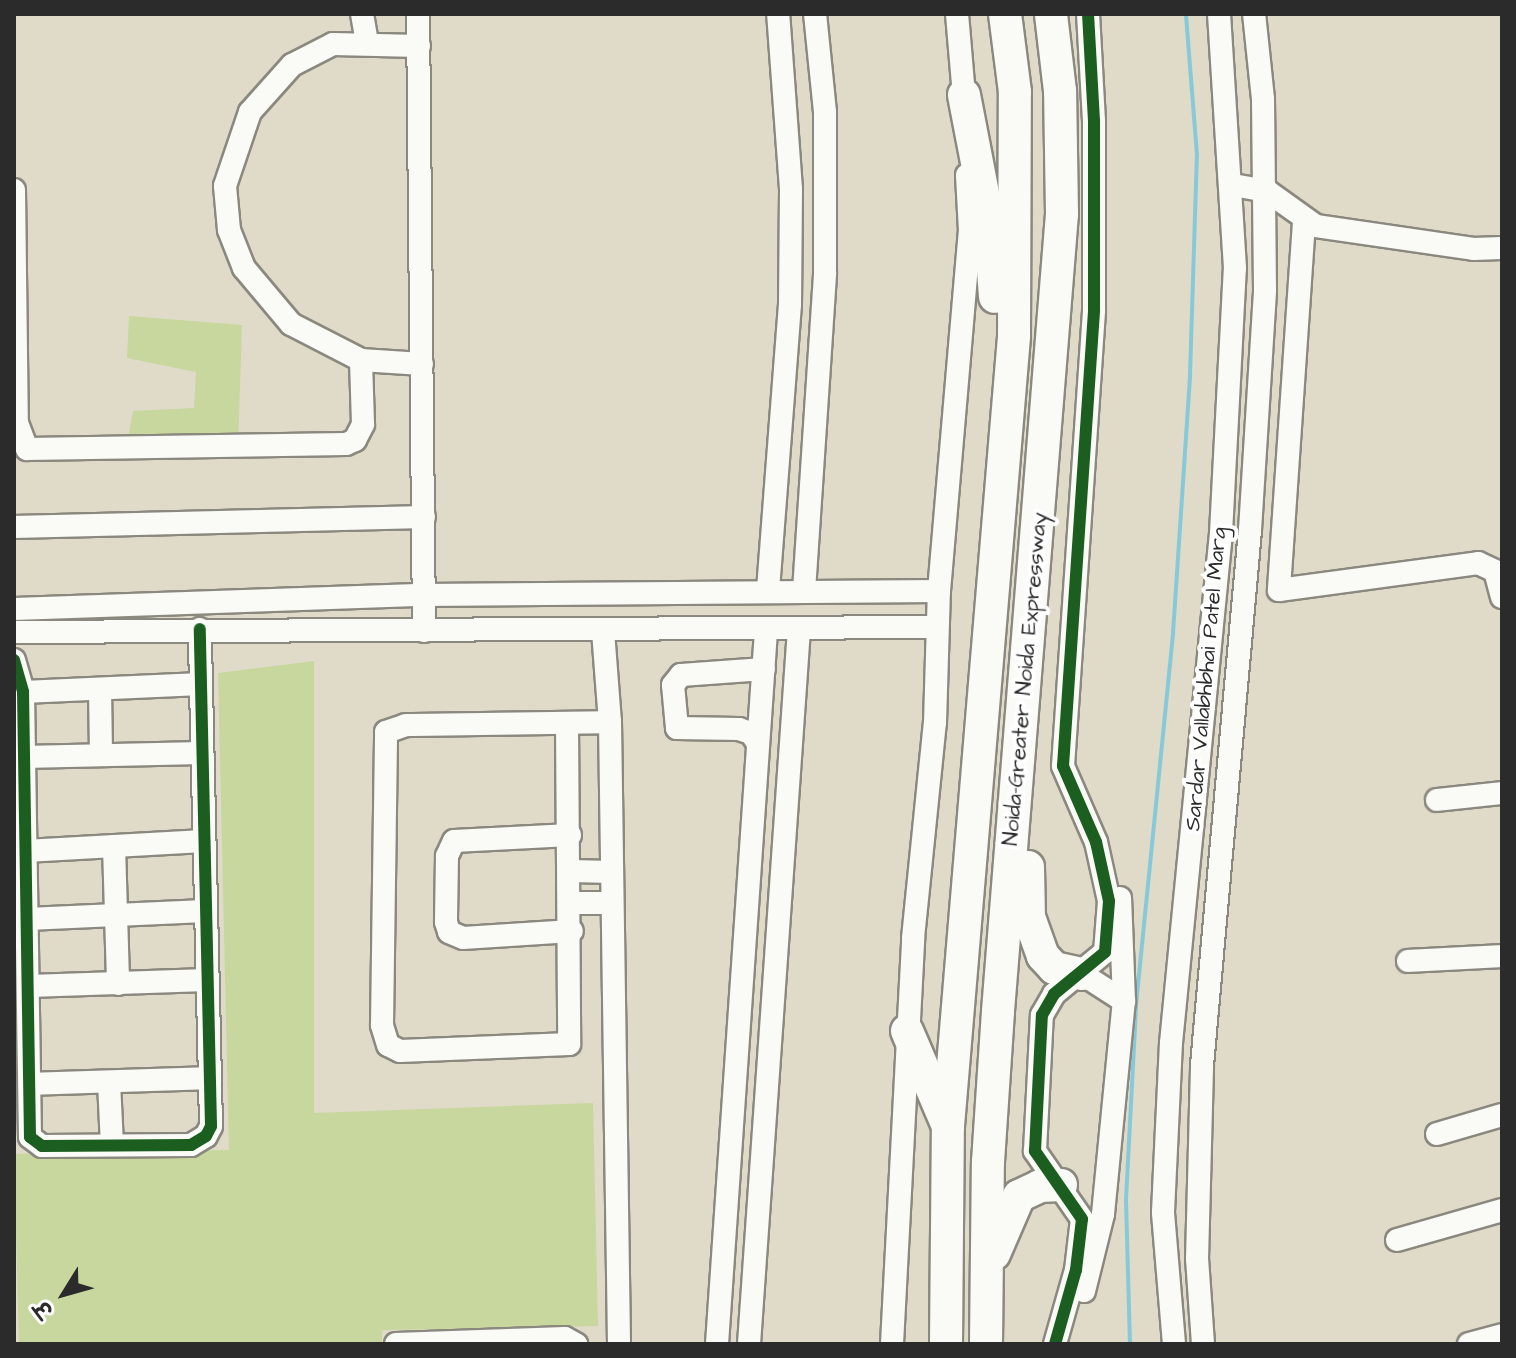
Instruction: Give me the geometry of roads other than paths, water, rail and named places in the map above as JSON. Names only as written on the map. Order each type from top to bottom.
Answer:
[{"type":"highway","name":"Noida-Greater Noida Expressway","points":[[946,1344],[948,1126],[1014,336],[1015,92],[1005,14]]},
{"type":"highway","name":"Noida-Greater Noida Expressway","points":[[986,1344],[985,1287],[992,1102],[1062,214],[1062,124],[1051,14]]},
{"type":"highway","points":[[964,95],[990,230],[1006,435]]},
{"type":"highway","points":[[1019,755],[1029,917],[1043,956],[1054,968],[1082,974]]},
{"type":"highway","points":[[907,1031],[948,1126]]},
{"type":"highway","points":[[985,1287],[1000,1232],[1019,1196],[1040,1186],[1061,1185]]},
{"type":"street","points":[[362,14],[367,42]]},
{"type":"street","points":[[418,14],[424,631]]},
{"type":"street","points":[[768,590],[790,305],[791,189],[778,14]]},
{"type":"street","points":[[804,591],[825,273],[825,112],[815,14]]},
{"type":"street","points":[[892,1344],[907,1031],[935,723],[939,591],[970,231],[957,14]]},
{"type":"street","points":[[1055,1344],[1076,1270],[1082,1219],[1061,1185],[1040,1165],[1034,1141],[1042,1015],[1054,994],[1105,952],[1109,901],[1096,842],[1063,766],[1071,684],[1094,310],[1094,121],[1088,14]]},
{"type":"street","name":"Sardar Vallabhbhai Patel Marg","points":[[1174,1344],[1163,1212],[1170,1058],[1221,533],[1235,268],[1233,185],[1219,14]]},
{"type":"street","name":"Sardar Vallabhbhai Patel Marg","points":[[1203,1344],[1197,1259],[1202,1065],[1250,530],[1267,191],[1254,14]]},
{"type":"street","points":[[419,46],[367,42],[314,50],[267,88],[250,112],[225,186],[234,243],[244,268],[270,304],[318,341],[361,360],[422,364]]},
{"type":"street","points":[[1233,185],[1267,191],[1304,222],[1384,238],[1502,248]]},
{"type":"street","points":[[14,190],[17,423],[27,449],[346,444],[355,440],[363,424],[361,360]]},
{"type":"street","points":[[1304,222],[1279,590],[1478,563],[1498,572],[1502,597]]},
{"type":"street","points":[[14,527],[424,517]]},
{"type":"street","points":[[14,609],[424,595],[939,591]]},
{"type":"street","points":[[14,632],[937,627]]},
{"type":"street","points":[[14,660],[23,692],[29,986],[28,1130],[34,1143],[112,1145],[200,1141],[211,1126],[200,629]]},
{"type":"street","points":[[749,1344],[799,629]]},
{"type":"street","points":[[717,1344],[766,630]]},
{"type":"street","points":[[603,631],[610,722],[619,1344]]},
{"type":"street","points":[[758,744],[751,733],[739,729],[677,728],[673,685],[681,675],[764,669]]},
{"type":"street","points":[[23,692],[201,684]]},
{"type":"street","points":[[1068,1344],[1094,1259],[1108,1166],[1124,1001],[1125,939],[1116,870],[1077,767],[1071,684]]},
{"type":"street","points":[[100,689],[101,755]]},
{"type":"street","points":[[567,724],[572,903],[569,1044],[400,1051],[388,1045],[382,1025],[386,732],[406,725],[610,722]]},
{"type":"street","points":[[23,757],[202,753]]},
{"type":"street","points":[[1437,800],[1502,793]]},
{"type":"street","points":[[570,835],[454,841],[447,856],[446,922],[449,932],[463,938],[572,931]]},
{"type":"street","points":[[25,851],[204,841]]},
{"type":"street","points":[[114,846],[118,984]]},
{"type":"street","points":[[571,871],[612,872]]},
{"type":"street","points":[[572,903],[612,903]]},
{"type":"street","points":[[27,919],[205,911]]},
{"type":"street","points":[[1408,961],[1502,956]]},
{"type":"street","points":[[1082,974],[1124,1001]]},
{"type":"street","points":[[29,986],[207,980]]},
{"type":"street","points":[[30,1084],[210,1078]]},
{"type":"street","points":[[109,1082],[112,1145]]},
{"type":"street","points":[[1437,1134],[1502,1115]]},
{"type":"street","points":[[1061,1185],[1089,1183],[1108,1166]]},
{"type":"street","points":[[1397,1240],[1502,1210]]},
{"type":"street","points":[[1469,1344],[1502,1335]]},
{"type":"street","points":[[396,1344],[565,1338],[576,1344]]},
{"type":"waterway","points":[[1130,1344],[1126,1199],[1136,1005],[1173,633],[1190,375],[1197,155],[1186,14]]}]
